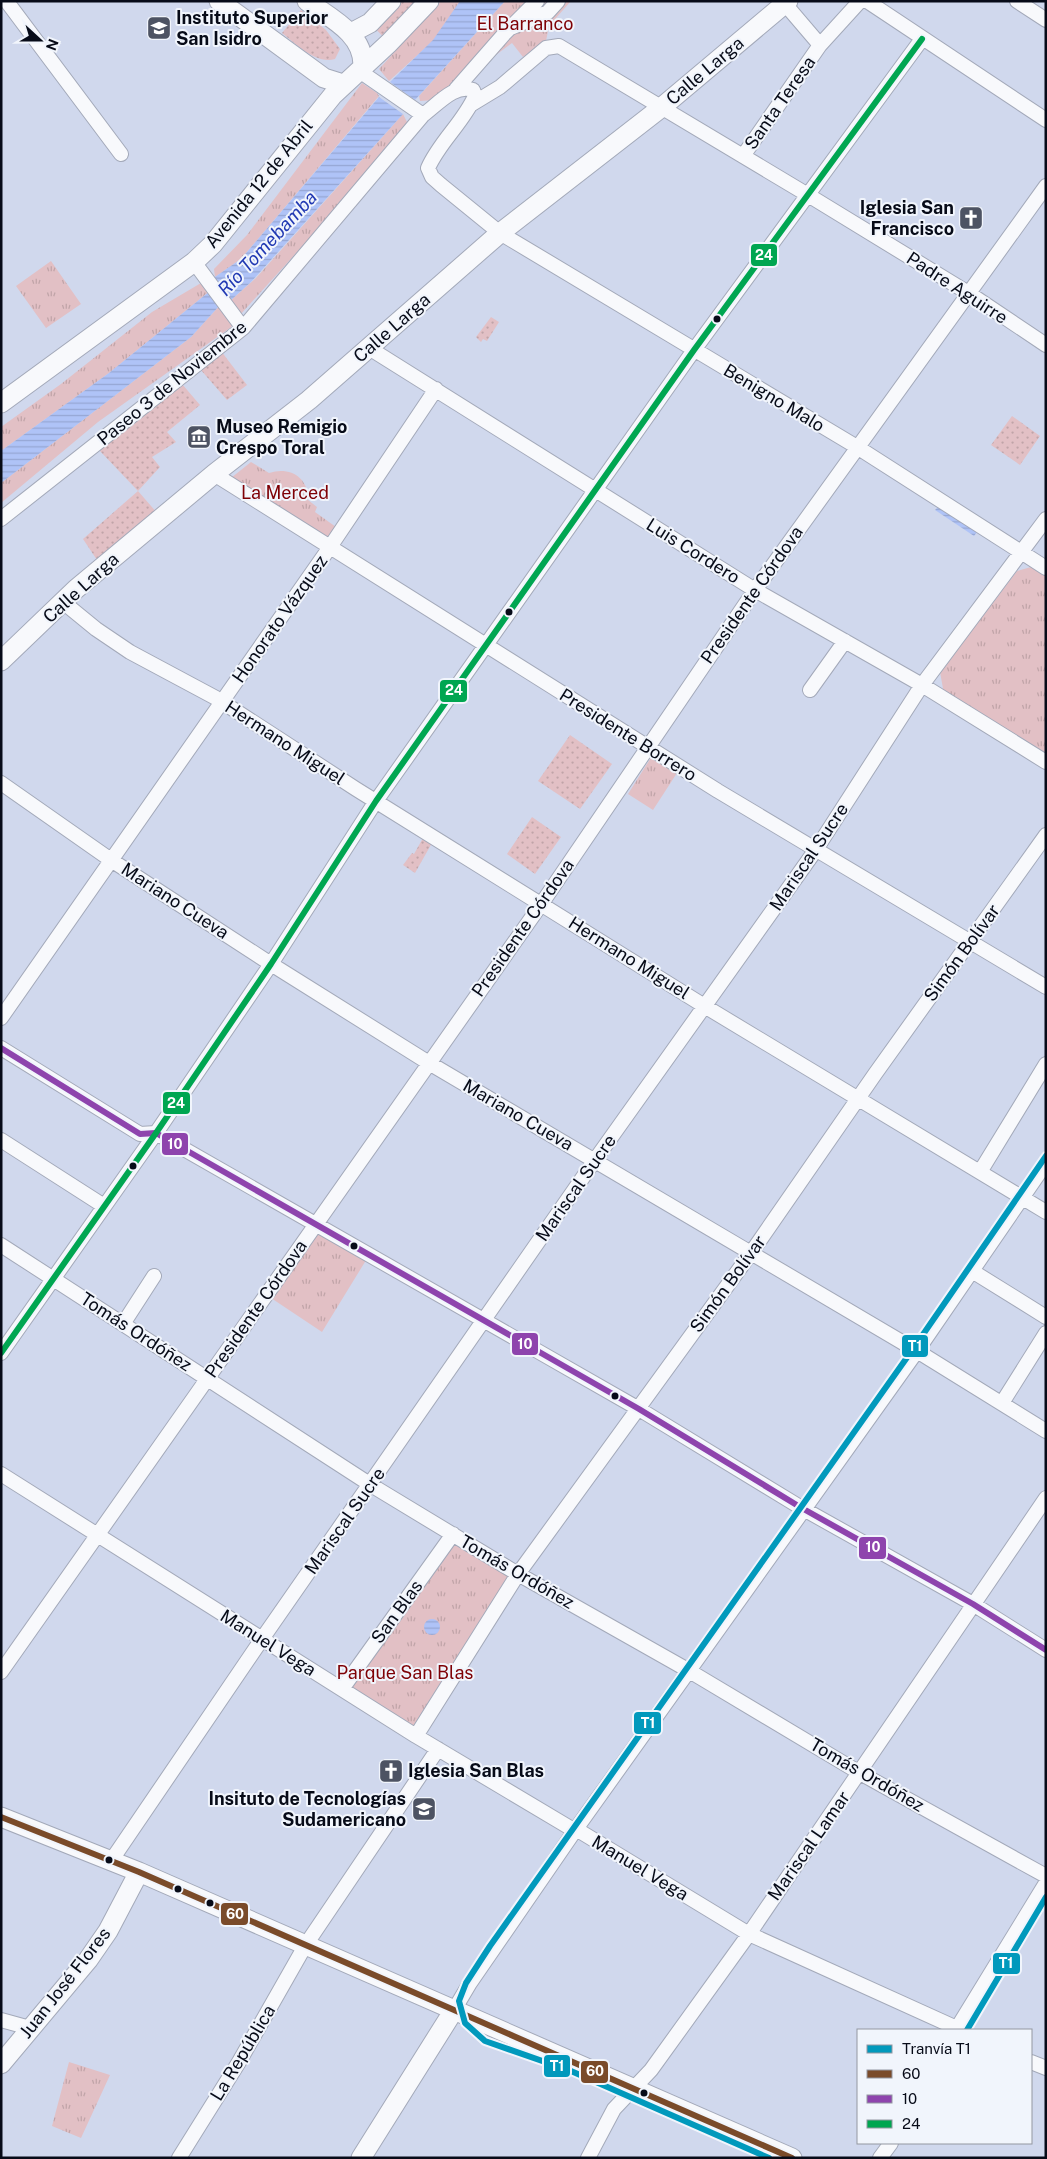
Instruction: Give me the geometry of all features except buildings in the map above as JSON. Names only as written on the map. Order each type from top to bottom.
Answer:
[{"type":"street","points":[[219,1],[324,78],[343,84]]},
{"type":"street","points":[[307,1],[350,33],[361,50],[364,72],[420,113]]},
{"type":"street","points":[[350,33],[370,23],[391,1]]},
{"type":"street","points":[[456,89],[508,30],[537,1]]},
{"type":"street","points":[[508,30],[548,12],[558,1]]},
{"type":"street","points":[[820,44],[860,1]]},
{"type":"street","points":[[867,1],[1046,120]]},
{"type":"street","points":[[1017,1],[1046,20]]},
{"type":"street","name":"Santa Teresa","points":[[743,156],[820,44],[786,3]]},
{"type":"street","name":"Calle Larga","points":[[1,661],[64,602],[214,474],[369,348],[500,233],[662,107],[786,3]]},
{"type":"street","points":[[6,4],[121,154]]},
{"type":"street","name":"Avenida 12 de Abril","points":[[1,403],[194,262],[213,244],[295,140],[343,84],[364,72],[421,4]]},
{"type":"street","points":[[1,1352],[156,1133],[271,964],[376,801],[694,350],[922,39]]},
{"type":"street","name":"Padre Aguirre","points":[[472,104],[500,87],[546,48],[560,46],[970,294],[1046,345]]},
{"type":"street","points":[[456,89],[466,88],[473,90],[475,96],[472,104]]},
{"type":"street","name":"Paseo 3 de Noviembre","points":[[2,517],[238,322],[302,257],[420,113],[456,89]]},
{"type":"street","name":"Benigno Malo","points":[[472,104],[457,126],[435,152],[428,168],[432,177],[500,233],[857,448],[1046,568]]},
{"type":"street","name":"Presidente Córdova","points":[[1,1672],[542,903],[755,590],[1046,186]]},
{"type":"street","points":[[194,262],[238,322]]},
{"type":"street","name":"Luis Cordero","points":[[369,348],[755,590],[922,685],[1046,762]]},
{"type":"street","name":"Honorato Vázquez","points":[[1,1018],[330,548],[436,389]]},
{"type":"street","name":"Presidente Borrero","points":[[214,474],[485,647],[648,746],[680,768],[1046,987]]},
{"type":"street","name":"Mariscal Sucre","points":[[111,1861],[262,1639],[595,1160],[816,851],[922,685],[1046,519]]},
{"type":"street","name":"Hermano Miguel","points":[[64,602],[96,629],[130,652],[222,702],[376,801],[706,1007],[1023,1196],[1046,1212]]},
{"type":"street","points":[[810,690],[844,641]]},
{"type":"street","name":"Mariano Cueva","points":[[1,783],[111,860],[271,964],[429,1063],[918,1351],[1046,1431]]},
{"type":"street","name":"Simón Bolívar","points":[[416,1736],[518,1574],[751,1253],[1046,835]]},
{"type":"street","points":[[1,1048],[140,1134],[156,1133],[639,1409],[804,1509],[973,1604],[1046,1650]]},
{"type":"street","points":[[980,1172],[1046,1064]]},
{"type":"street","points":[[1,1140],[104,1206]]},
{"type":"street","points":[[361,2158],[470,1983],[576,1829],[918,1351],[1046,1163]]},
{"type":"street","name":"Tomás Ordóñez","points":[[1,1245],[371,1484],[518,1574],[690,1671],[860,1773],[1046,1876]]},
{"type":"street","points":[[972,1271],[1046,1317]]},
{"type":"street","points":[[123,1324],[154,1276]]},
{"type":"street","points":[[1002,1403],[1046,1333]]},
{"type":"street","name":"Manuel Vega","points":[[1,1474],[416,1736],[572,1829],[576,1829],[749,1934],[958,2029]]},
{"type":"street","name":"Mariscal Lamar","points":[[588,2158],[614,2109],[651,2070],[749,1934],[1046,1498]]},
{"type":"street","name":"San Blas","points":[[342,1689],[453,1534]]},
{"type":"street","points":[[305,1946],[438,1749]]},
{"type":"street","points":[[1,1818],[139,1872],[792,2158]]},
{"type":"street","name":"Juan José Flores","points":[[1,2064],[93,1953],[108,1932],[139,1872]]},
{"type":"street","points":[[958,2029],[1046,1883]]},
{"type":"street","name":"La República","points":[[179,2158],[239,2062],[305,1946]]},
{"type":"street","points":[[1,2020],[30,2028]]},
{"type":"street","points":[[1032,2062],[1046,2068]]},
{"type":"street","points":[[880,2158],[890,2144]]},
{"type":"green space","points":[[391,1],[429,1],[389,43],[370,23]]},
{"type":"green space","points":[[441,1],[461,1],[433,41],[389,81],[379,69]]},
{"type":"green space","name":"El Barranco","points":[[505,1],[571,1],[549,26],[546,41],[523,57],[512,43],[435,100],[420,101],[419,96]]},
{"type":"green space","points":[[301,10],[326,30],[340,49],[335,59],[328,60],[313,56],[282,33]]},
{"type":"green space","points":[[362,83],[379,96],[241,259],[215,277],[214,269],[247,235]]},
{"type":"green space","points":[[403,114],[408,124],[316,235],[299,250],[240,315],[230,301],[256,278]]},
{"type":"green space","points":[[51,261],[81,304],[46,328],[16,286]]},
{"type":"green space","points":[[201,283],[210,291],[109,373],[1,451],[1,427],[61,384],[152,312]]},
{"type":"green space","points":[[220,305],[234,324],[230,328],[98,422],[1,503],[1,483],[191,337]]},
{"type":"green space","points":[[491,317],[499,322],[487,341],[483,339],[481,342],[476,337]]},
{"type":"green space","points":[[221,351],[247,385],[227,400],[200,369]]},
{"type":"green space","points":[[182,384],[200,405],[167,432],[176,442],[152,457],[160,467],[138,491],[99,450]]},
{"type":"green space","points":[[1012,416],[1040,436],[1020,465],[991,445]]},
{"type":"green space","name":"La Merced","points":[[251,462],[269,473],[276,471],[290,472],[301,480],[305,485],[308,500],[317,507],[315,512],[336,527],[325,544],[226,482]]},
{"type":"green space","points":[[138,491],[158,514],[99,563],[83,539]]},
{"type":"green space","points":[[1038,565],[1046,570],[1046,757],[944,694],[940,672],[1017,571]]},
{"type":"green space","points":[[570,735],[612,764],[580,809],[538,781]]},
{"type":"green space","points":[[652,756],[677,773],[653,810],[628,794]]},
{"type":"green space","points":[[532,817],[561,837],[535,874],[507,854]]},
{"type":"green space","points":[[423,838],[432,843],[415,873],[403,865],[412,853],[414,854]]},
{"type":"green space","points":[[316,1227],[368,1257],[322,1332],[268,1296]]},
{"type":"green space","name":"Parque San Blas","points":[[452,1540],[512,1575],[417,1729],[349,1689]]},
{"type":"green space","points":[[69,2062],[110,2075],[81,2138],[52,2126]]},
{"type":"water","points":[[460,1],[505,1],[415,100],[390,82],[433,40]]},
{"type":"water","name":"Río Tomebamba","points":[[379,97],[403,114],[251,282],[230,301],[212,279],[241,259]]},
{"type":"water","points":[[210,291],[220,305],[191,337],[1,483],[1,451],[109,373]]},
{"type":"water","points":[[938,507],[977,532],[974,536],[935,510]]},
{"type":"water","points":[[432,1619],[440,1627],[432,1635],[424,1627]]},
{"type":"tram line","name":"T1","points":[[769,2158],[571,2071],[485,2041],[465,2023],[459,2001],[466,1983],[490,1946],[913,1349],[1046,1156]]},
{"type":"tram line","name":"T1","points":[[968,2029],[1046,1897]]},
{"type":"transit line","name":"24","points":[[1,1353],[156,1133],[271,964],[376,801],[694,350],[922,39]]},
{"type":"transit line","name":"10","points":[[1,1048],[140,1134],[156,1133],[639,1409],[800,1507],[973,1604],[1046,1650]]},
{"type":"transit line","name":"60","points":[[1,1817],[139,1872],[792,2158]]},
{"type":"place","name":"Instituto Superior San Isidro","points":[[159,28]]},
{"type":"place","name":"Iglesia San Francisco","points":[[971,218]]},
{"type":"place","name":"Museo Remigio Crespo Toral","points":[[199,437]]},
{"type":"place","name":"Iglesia San Blas","points":[[391,1771]]},
{"type":"place","name":"Insituto de Tecnologías Sudamericano","points":[[424,1809]]}]
